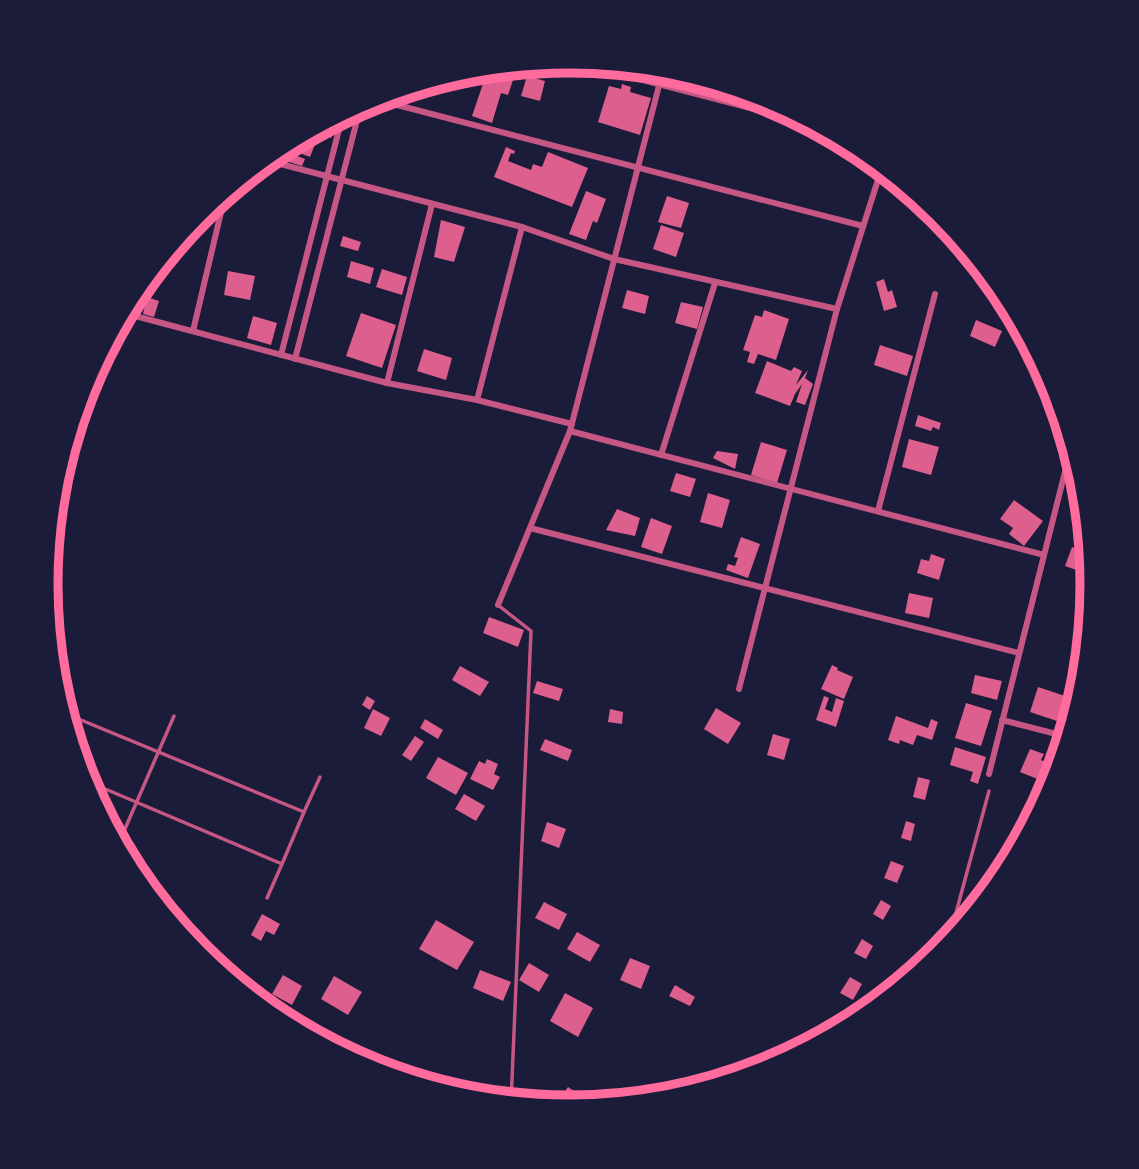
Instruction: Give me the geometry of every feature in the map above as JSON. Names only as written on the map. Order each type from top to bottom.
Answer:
[{"type":"street","points":[[630,76],[760,110]]},
{"type":"street","points":[[498,605],[571,428],[659,84]]},
{"type":"street","points":[[394,104],[863,226]]},
{"type":"street","points":[[295,359],[357,120]]},
{"type":"street","points":[[281,355],[339,128]]},
{"type":"street","points":[[279,164],[522,227],[614,259],[837,309]]},
{"type":"street","points":[[738,689],[837,309],[879,177]]},
{"type":"street","points":[[387,383],[432,204]]},
{"type":"street","points":[[193,331],[222,210]]},
{"type":"street","points":[[477,400],[522,227]]},
{"type":"street","points":[[661,455],[715,283]]},
{"type":"street","points":[[878,512],[935,294]]},
{"type":"street","points":[[134,316],[387,383],[477,400],[661,455],[1044,555]]},
{"type":"street","points":[[989,774],[1067,465]]},
{"type":"street","points":[[530,528],[764,590],[1019,653]]},
{"type":"street","points":[[1002,720],[1059,735]]},
{"type":"lane","points":[[498,605],[531,631],[511,1093]]},
{"type":"lane","points":[[123,834],[174,716]]},
{"type":"lane","points":[[75,718],[304,812]]},
{"type":"lane","points":[[267,898],[320,777]]},
{"type":"lane","points":[[100,787],[282,864]]},
{"type":"lane","points":[[953,923],[989,791]]},
{"type":"building","points":[[514,76],[508,95],[501,93],[492,123],[472,116],[484,80]]},
{"type":"building","points":[[527,76],[545,81],[540,101],[521,96]]},
{"type":"building","points":[[622,84],[631,87],[630,92],[651,98],[640,135],[598,122],[609,86],[621,89]]},
{"type":"building","points":[[317,140],[310,157],[296,152]]},
{"type":"building","points":[[506,147],[515,151],[514,154],[511,153],[508,161],[531,170],[533,164],[542,167],[548,152],[588,168],[572,207],[494,177]]},
{"type":"building","points":[[293,154],[305,159],[302,166],[289,162]]},
{"type":"building","points":[[586,191],[606,199],[597,223],[593,221],[586,240],[569,234]]},
{"type":"building","points":[[667,196],[689,203],[681,228],[658,222]]},
{"type":"building","points":[[441,220],[465,227],[454,262],[434,257]]},
{"type":"building","points":[[661,225],[684,233],[676,257],[653,249]]},
{"type":"building","points":[[343,236],[361,242],[358,251],[340,246]]},
{"type":"building","points":[[351,261],[374,268],[370,284],[347,277]]},
{"type":"building","points":[[382,269],[407,277],[402,295],[376,287]]},
{"type":"building","points":[[228,271],[255,276],[250,300],[224,295]]},
{"type":"building","points":[[884,279],[888,292],[892,290],[897,307],[884,311],[876,282]]},
{"type":"building","points":[[627,290],[649,296],[645,314],[622,308]]},
{"type":"building","points":[[147,297],[159,301],[154,317],[143,314]]},
{"type":"building","points":[[681,302],[703,307],[697,329],[675,323]]},
{"type":"building","points":[[764,310],[789,319],[776,360],[758,354],[754,364],[747,362],[750,352],[743,350],[755,315],[762,317]]},
{"type":"building","points":[[361,313],[396,325],[382,368],[346,356]]},
{"type":"building","points":[[253,316],[277,323],[271,345],[247,338]]},
{"type":"building","points":[[976,320],[1002,331],[995,347],[970,336]]},
{"type":"building","points":[[880,345],[913,356],[907,376],[874,365]]},
{"type":"building","points":[[424,349],[452,358],[446,380],[417,371]]},
{"type":"building","points":[[767,361],[791,371],[794,367],[802,371],[796,385],[808,370],[805,378],[813,384],[805,405],[796,402],[802,384],[790,406],[755,393]]},
{"type":"building","points":[[918,415],[941,423],[939,430],[933,427],[931,431],[915,426]]},
{"type":"building","points":[[909,439],[939,447],[931,475],[902,467]]},
{"type":"building","points":[[761,442],[787,450],[777,483],[751,475]]},
{"type":"building","points":[[717,451],[738,454],[735,469],[713,458]]},
{"type":"building","points":[[676,473],[696,479],[690,497],[670,491]]},
{"type":"building","points":[[708,493],[730,500],[722,528],[700,522]]},
{"type":"building","points":[[1014,500],[1043,521],[1024,546],[1009,534],[1013,528],[1000,519]]},
{"type":"building","points":[[617,509],[640,518],[635,536],[606,530]]},
{"type":"building","points":[[651,518],[672,526],[662,554],[641,547]]},
{"type":"building","points":[[741,537],[760,544],[748,578],[726,570],[728,564],[735,566],[738,558],[734,557]]},
{"type":"building","points":[[1072,547],[1080,550],[1081,572],[1065,566]]},
{"type":"building","points":[[931,554],[945,559],[939,580],[917,573],[921,559],[929,561]]},
{"type":"building","points":[[909,593],[933,598],[929,618],[905,613]]},
{"type":"building","points":[[489,617],[524,630],[518,647],[483,633]]},
{"type":"building","points":[[832,665],[853,677],[844,699],[821,689]]},
{"type":"building","points":[[460,666],[489,682],[480,696],[452,680]]},
{"type":"building","points":[[975,675],[1002,681],[997,700],[971,693]]},
{"type":"building","points":[[537,681],[563,689],[559,701],[533,693]]},
{"type":"building","points":[[1038,687],[1065,696],[1057,721],[1030,712]]},
{"type":"building","points":[[367,696],[375,701],[370,710],[362,705]]},
{"type":"building","points":[[824,696],[829,698],[825,709],[832,712],[836,698],[844,701],[836,727],[816,720]]},
{"type":"building","points":[[966,703],[992,711],[981,746],[955,738]]},
{"type":"building","points":[[716,708],[741,723],[728,744],[704,729]]},
{"type":"building","points":[[373,709],[390,718],[381,736],[364,728]]},
{"type":"building","points":[[610,709],[623,712],[622,724],[608,722]]},
{"type":"building","points":[[896,716],[928,728],[931,719],[938,722],[932,740],[917,735],[913,745],[900,740],[899,744],[888,740]]},
{"type":"building","points":[[425,719],[443,730],[438,739],[420,728]]},
{"type":"building","points":[[773,734],[790,739],[784,760],[767,755]]},
{"type":"building","points":[[415,736],[424,742],[411,761],[402,755]]},
{"type":"building","points":[[545,739],[572,750],[568,761],[540,750]]},
{"type":"building","points":[[955,747],[986,757],[978,784],[970,781],[973,772],[950,765]]},
{"type":"building","points":[[1030,749],[1044,754],[1041,760],[1047,763],[1040,780],[1020,772]]},
{"type":"building","points":[[438,757],[468,773],[456,795],[426,778]]},
{"type":"building","points":[[487,759],[498,764],[494,774],[500,777],[493,790],[470,779],[479,761],[485,764]]},
{"type":"building","points":[[918,777],[930,780],[925,800],[913,797]]},
{"type":"building","points":[[464,794],[485,806],[476,821],[455,809]]},
{"type":"building","points":[[906,821],[915,824],[911,841],[901,838]]},
{"type":"building","points":[[547,822],[566,829],[559,848],[541,841]]},
{"type":"building","points":[[891,861],[904,866],[897,883],[884,878]]},
{"type":"building","points":[[881,900],[891,906],[883,920],[873,914]]},
{"type":"building","points":[[544,902],[567,914],[559,930],[535,918]]},
{"type":"building","points":[[262,914],[280,924],[274,935],[266,931],[261,941],[251,935]]},
{"type":"building","points":[[436,920],[474,942],[457,970],[419,949]]},
{"type":"building","points":[[577,932],[600,945],[590,962],[567,949]]},
{"type":"building","points":[[862,939],[873,946],[866,959],[854,953]]},
{"type":"building","points":[[630,958],[650,966],[641,989],[620,980]]},
{"type":"building","points":[[529,963],[549,975],[539,992],[519,980]]},
{"type":"building","points":[[480,970],[511,982],[503,1001],[473,988]]},
{"type":"building","points":[[283,975],[302,986],[292,1005],[272,994]]},
{"type":"building","points":[[334,976],[362,992],[348,1015],[321,999]]},
{"type":"building","points":[[850,977],[862,984],[853,1000],[840,993]]},
{"type":"building","points":[[675,985],[695,997],[690,1006],[669,996]]},
{"type":"building","points":[[565,993],[593,1008],[578,1037],[550,1021]]},
{"type":"building","points":[[568,1087],[581,1096],[570,1096],[562,1096]]}]
